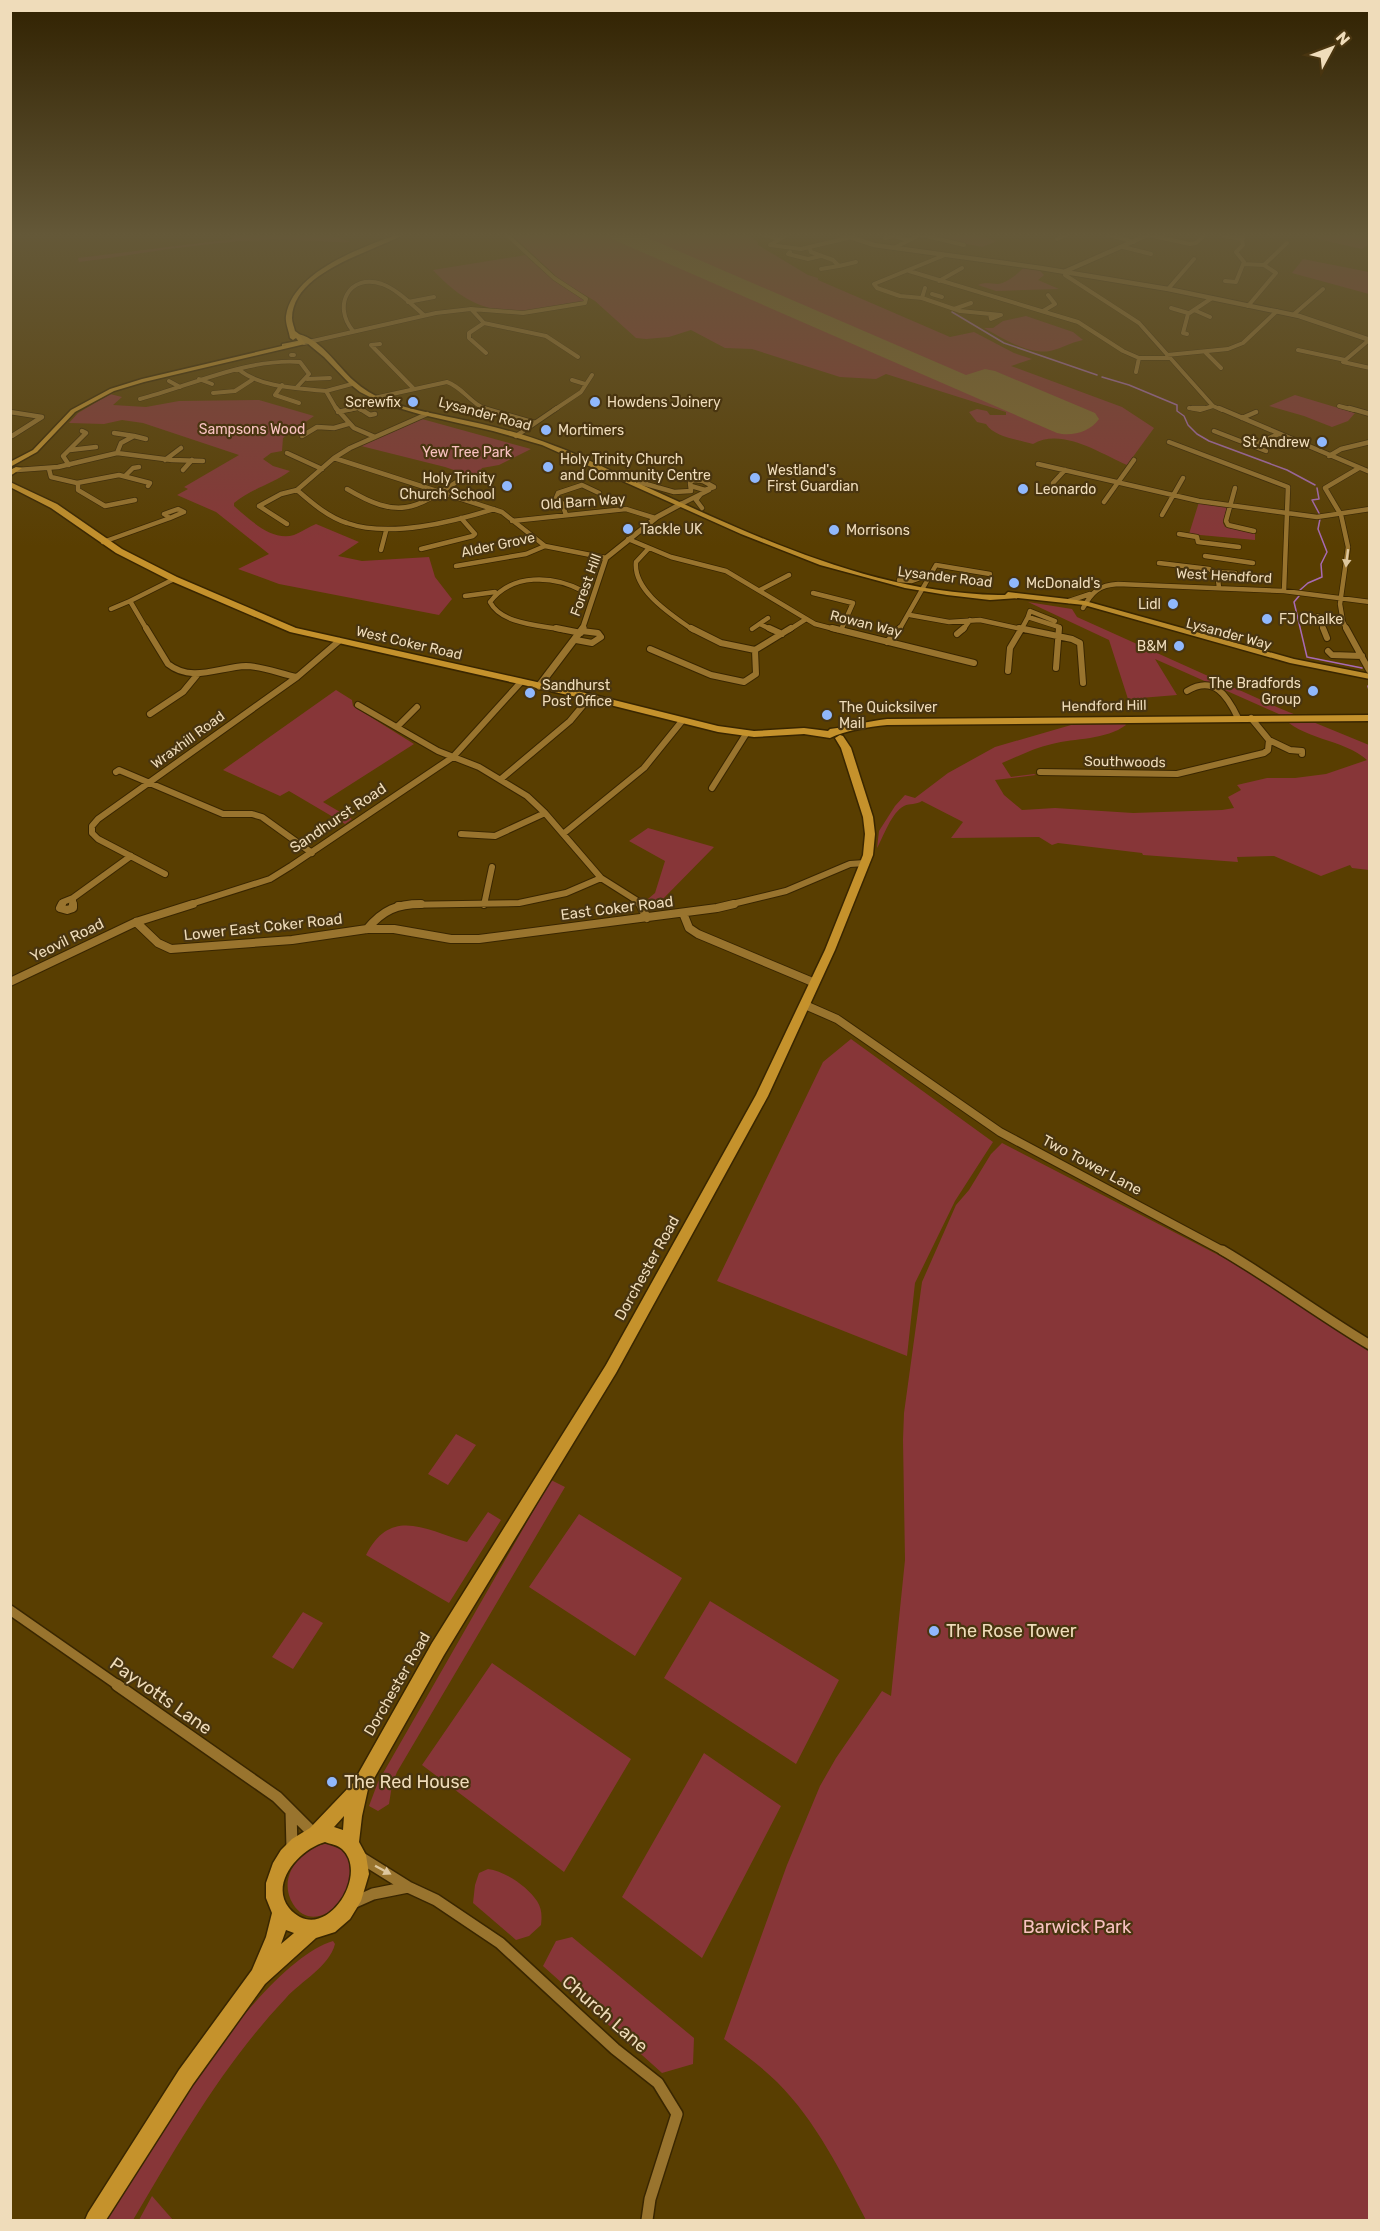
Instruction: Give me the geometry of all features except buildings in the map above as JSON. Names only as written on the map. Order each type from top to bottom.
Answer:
[{"type":"highway","points":[[13,470],[41,446],[68,415],[100,395],[152,378],[299,342],[297,338]]},
{"type":"highway","name":"West Coker Road","points":[[11,484],[54,506],[103,542],[174,579],[276,624],[339,641],[746,734],[804,731],[830,734]]},
{"type":"highway","name":"Hendford Hill","points":[[830,734],[835,731],[840,735],[860,725],[886,722],[1370,718]]},
{"type":"highway","name":"Dorchester Road","points":[[315,1834],[360,1786],[438,1649],[611,1370],[746,1127],[805,1005],[866,863],[870,834],[868,817],[840,735]]},
{"type":"highway","name":"Dorchester Road","points":[[353,1849],[353,1816],[360,1786]]},
{"type":"highway","points":[[95,2220],[186,2077],[258,1977],[312,1929],[333,1921],[350,1904],[360,1873],[353,1849],[338,1835],[315,1834],[292,1848],[276,1880],[275,1891],[281,1912],[294,1925],[312,1929]]},
{"type":"highway","points":[[258,1977],[275,1937],[281,1912]]},
{"type":"main road","name":"Lysander Road","points":[[299,342],[322,353],[352,384],[374,398],[545,444],[756,536],[864,577],[971,596],[1015,596],[1076,603]]},
{"type":"main road","name":"Lysander Road","points":[[618,475],[639,482],[679,502],[702,508],[756,536]]},
{"type":"main road","name":"Lysander Road","points":[[838,568],[924,587]]},
{"type":"main road","name":"Lysander Way","points":[[1076,603],[1110,610],[1293,661],[1370,677]]},
{"type":"main road","name":"Lysander Way","points":[[1076,603],[1253,656],[1370,682]]},
{"type":"street","points":[[299,342],[320,338]]},
{"type":"street","points":[[469,338],[486,353]]},
{"type":"street","points":[[549,338],[578,357]]},
{"type":"street","points":[[1103,338],[1139,358],[1228,349],[1243,343],[1248,338]]},
{"type":"street","points":[[1152,338],[1214,406],[1370,472]]},
{"type":"street","points":[[1343,362],[1369,340]]},
{"type":"street","points":[[476,344],[486,342]]},
{"type":"street","points":[[380,344],[371,345],[413,388]]},
{"type":"street","points":[[571,352],[581,350]]},
{"type":"street","points":[[1298,350],[1370,368]]},
{"type":"street","points":[[1206,353],[1221,368]]},
{"type":"street","points":[[136,391],[142,398],[260,362],[294,356],[304,365],[309,374],[307,379],[297,387]]},
{"type":"street","points":[[1136,372],[1139,358]]},
{"type":"street","points":[[238,369],[242,375],[252,380],[326,391],[352,384]]},
{"type":"street","points":[[516,436],[581,392],[592,375]]},
{"type":"street","points":[[307,379],[330,378]]},
{"type":"street","points":[[199,379],[208,384]]},
{"type":"street","points":[[213,393],[235,392],[252,380]]},
{"type":"street","points":[[572,380],[585,384]]},
{"type":"street","points":[[169,381],[180,387]]},
{"type":"street","points":[[374,398],[413,388],[453,383],[478,407],[535,423]]},
{"type":"street","points":[[282,385],[273,396],[299,403]]},
{"type":"street","points":[[326,391],[338,412],[351,426],[375,437]]},
{"type":"street","points":[[1190,415],[1192,409],[1214,406]]},
{"type":"street","points":[[1339,406],[1370,414]]},
{"type":"street","points":[[338,412],[358,408],[370,415]]},
{"type":"street","points":[[10,412],[42,417],[11,437]]},
{"type":"street","points":[[1242,418],[1256,412]]},
{"type":"street","points":[[287,524],[259,506],[281,494],[297,490],[334,458],[350,448],[427,414]]},
{"type":"street","points":[[303,436],[317,427],[351,426]]},
{"type":"street","points":[[118,431],[146,439]]},
{"type":"street","points":[[1214,431],[1266,451]]},
{"type":"street","points":[[69,465],[63,456],[86,432]]},
{"type":"street","points":[[1252,445],[1279,434]]},
{"type":"street","points":[[117,453],[122,444],[134,436]]},
{"type":"street","points":[[1329,456],[1341,449],[1370,441]]},
{"type":"street","points":[[1169,442],[1288,487],[1284,591]]},
{"type":"street","points":[[70,450],[96,447]]},
{"type":"street","points":[[165,460],[180,451]]},
{"type":"street","points":[[13,470],[49,469],[117,453],[165,460],[203,459]]},
{"type":"street","points":[[288,453],[322,469]]},
{"type":"street","points":[[334,458],[494,508],[545,546],[606,558]]},
{"type":"street","points":[[188,468],[192,460]]},
{"type":"street","points":[[1104,502],[1134,460]]},
{"type":"street","points":[[1038,464],[1230,506],[1317,517],[1370,509]]},
{"type":"street","points":[[125,476],[136,466]]},
{"type":"street","points":[[1359,468],[1325,488],[1329,500],[1341,515],[1348,547],[1340,604],[1343,622],[1369,670]]},
{"type":"street","points":[[49,469],[51,477],[68,483],[78,484],[108,476],[125,476],[151,484]]},
{"type":"street","points":[[1053,483],[1065,471]]},
{"type":"street","points":[[347,489],[387,508],[427,502],[464,477]]},
{"type":"street","points":[[1162,515],[1183,478]]},
{"type":"street","points":[[691,480],[701,480],[714,486],[701,494],[679,502],[691,488],[691,480]]},
{"type":"street","points":[[639,482],[674,492],[691,488],[710,489]]},
{"type":"street","points":[[78,484],[78,490],[105,508],[131,499]]},
{"type":"street","points":[[566,514],[562,503],[556,498],[558,493],[582,485],[595,492]]},
{"type":"street","points":[[1235,488],[1228,525],[1254,531]]},
{"type":"street","points":[[297,490],[313,506],[350,525],[367,530],[386,531],[461,518],[494,508]]},
{"type":"street","points":[[701,494],[696,500],[702,508]]},
{"type":"street","name":"Forest Hill","points":[[539,686],[582,632],[606,558],[627,539],[679,502]]},
{"type":"street","name":"Old Barn Way","points":[[512,521],[626,509],[655,518]]},
{"type":"street","points":[[103,542],[170,518]]},
{"type":"street","points":[[421,549],[473,536],[475,534],[461,518]]},
{"type":"street","points":[[381,550],[386,531]]},
{"type":"street","points":[[1179,534],[1194,537],[1198,539],[1198,542],[1240,552],[1253,563]]},
{"type":"street","name":"Rowan Way","points":[[627,539],[671,557],[726,572],[806,619],[974,663]]},
{"type":"street","points":[[1204,569],[1207,544]]},
{"type":"street","name":"Alder Grove","points":[[456,566],[526,554],[545,546]]},
{"type":"street","points":[[649,548],[638,556],[634,566],[635,576],[665,609],[702,635],[724,645],[756,650],[806,619]]},
{"type":"street","points":[[1205,556],[1240,552]]},
{"type":"street","points":[[1159,563],[1176,569],[1204,569],[1235,573]]},
{"type":"street","points":[[887,642],[902,629],[936,565],[990,574]]},
{"type":"street","points":[[1214,572],[1218,577],[1220,587]]},
{"type":"street","points":[[760,590],[789,575]]},
{"type":"street","points":[[899,580],[912,580],[930,575]]},
{"type":"street","points":[[111,609],[174,579]]},
{"type":"street","points":[[465,596],[495,592],[516,583],[546,579],[570,582],[583,591]]},
{"type":"street","name":"West Hendford","points":[[1090,594],[1103,584],[1220,587],[1284,591],[1370,602]]},
{"type":"street","points":[[495,592],[490,602],[494,610],[506,618],[582,632]]},
{"type":"street","points":[[813,593],[853,603],[854,606],[841,630]]},
{"type":"street","points":[[1076,603],[1090,594],[1096,603],[1110,610]]},
{"type":"street","points":[[130,601],[168,664],[197,675],[247,666],[297,677]]},
{"type":"street","points":[[910,615],[949,622],[970,620],[999,623],[1080,643],[1083,683]]},
{"type":"street","points":[[1008,671],[1010,648],[1028,617],[1059,627],[1056,668]]},
{"type":"street","points":[[752,629],[768,618]]},
{"type":"street","points":[[1323,634],[1319,618],[1343,622]]},
{"type":"street","points":[[957,634],[961,633],[970,620]]},
{"type":"street","points":[[760,624],[782,634]]},
{"type":"street","name":"Forest Hill","points":[[576,640],[592,643],[601,637],[598,633],[582,632]]},
{"type":"street","name":"Wraxhill Road","points":[[165,873],[98,839],[91,830],[98,819],[297,677],[339,641]]},
{"type":"street","points":[[650,649],[715,676],[738,682],[750,680],[756,674],[756,650]]},
{"type":"street","points":[[1331,654],[1362,657]]},
{"type":"street","points":[[150,714],[183,692],[197,675]]},
{"type":"street","name":"Sandhurst Road","points":[[135,922],[270,879],[312,853],[453,758],[521,682]]},
{"type":"street","points":[[1187,691],[1195,685],[1204,684],[1223,693],[1229,698],[1238,718]]},
{"type":"street","points":[[501,779],[570,721],[590,697]]},
{"type":"street","points":[[358,705],[453,758],[501,779],[527,795],[546,813],[601,878],[639,902],[647,918]]},
{"type":"street","points":[[397,728],[417,708]]},
{"type":"street","points":[[1251,718],[1269,741],[1290,750],[1302,752],[1302,754]]},
{"type":"street","points":[[563,834],[644,768],[682,721]]},
{"type":"street","points":[[712,788],[746,734]]},
{"type":"street","name":"Southwoods","points":[[1040,772],[1177,774],[1264,753],[1268,750],[1269,741]]},
{"type":"street","points":[[119,770],[223,814],[252,814],[262,817],[312,853]]},
{"type":"street","points":[[461,834],[495,836],[546,813]]},
{"type":"street","points":[[73,898],[131,856]]},
{"type":"street","name":"East Coker Road","points":[[367,929],[394,929],[451,939],[479,939],[647,918],[717,908],[786,891],[850,864],[866,863]]},
{"type":"street","points":[[484,905],[492,867]]},
{"type":"street","points":[[367,929],[378,914],[390,907],[403,904],[519,903],[546,899],[601,878]]},
{"type":"street","points":[[683,913],[689,928],[698,934],[815,983]]},
{"type":"street","name":"Lower East Coker Road","points":[[135,922],[158,943],[171,950],[292,940],[367,929]]},
{"type":"street","name":"Yeovil Road","points":[[10,982],[135,922]]},
{"type":"street","name":"Two Tower Lane","points":[[805,1005],[837,1019],[1000,1132],[1209,1242],[1276,1282],[1315,1312],[1370,1345]]},
{"type":"street","name":"Payvotts Lane","points":[[10,1610],[277,1797],[315,1834]]},
{"type":"street","points":[[291,1811],[292,1848]]},
{"type":"street","name":"Church Lane","points":[[353,1849],[408,1887],[436,1900],[500,1943],[615,2049],[658,2083],[677,2114],[650,2199],[647,2220]]},
{"type":"street","points":[[350,1904],[373,1894],[408,1887]]},
{"type":"green space","points":[[706,338],[986,338],[1014,353],[1032,359],[1011,366],[1122,407],[1154,428],[1127,465],[1068,440],[1056,438],[1033,444],[1001,435],[986,424],[977,422],[969,412],[977,409],[987,411],[990,415],[1006,415],[1006,412],[886,374],[876,379],[840,377],[752,349],[725,348]]},
{"type":"green space","points":[[1003,338],[1081,338],[1083,340],[1042,352],[1016,345]]},
{"type":"green space","name":"Sampsons Wood","points":[[110,394],[122,397],[113,405],[146,407],[179,401],[259,400],[314,416],[283,438],[282,451],[271,453],[263,459],[273,466],[290,471],[241,498],[234,503],[234,506],[261,528],[277,535],[294,535],[316,524],[359,542],[338,556],[362,561],[429,557],[435,577],[452,599],[439,615],[279,584],[238,569],[269,554],[216,512],[177,495],[188,489],[184,487],[239,455],[143,423],[122,420],[104,424],[69,423],[78,413]]},
{"type":"green space","points":[[1295,395],[1355,413],[1348,421],[1332,427],[1269,406]]},
{"type":"green space","name":"Yew Tree Park","points":[[422,419],[531,449],[499,465],[482,468],[480,471],[489,480],[486,481],[445,467],[361,446]]},
{"type":"green space","points":[[1199,502],[1227,507],[1223,523],[1225,527],[1255,533],[1255,540],[1189,534]]},
{"type":"green space","points":[[1028,602],[1072,609],[1077,617],[1279,708],[1369,745],[1369,870],[1352,868],[1350,865],[1321,876],[1274,856],[1237,857],[1238,862],[1143,855],[1142,853],[1058,843],[1052,845],[1039,837],[951,838],[963,822],[922,801],[899,809],[877,848],[879,831],[905,795],[915,798],[948,773],[995,747],[1078,723],[1124,722],[1126,725],[1100,736],[1045,746],[1002,763],[1011,777],[1036,775],[995,780],[1004,795],[1022,810],[1055,808],[1133,813],[1222,810],[1234,808],[1228,797],[1241,790],[1237,785],[1267,778],[1295,778],[1326,774],[1367,760],[1346,747],[1299,729],[1281,715],[1155,659],[1177,695],[1128,699],[1109,640]]},
{"type":"green space","points":[[336,690],[352,700],[353,706],[414,744],[323,802],[352,819],[345,824],[289,791],[280,796],[223,770]]},
{"type":"green space","points":[[648,828],[714,847],[658,904],[648,899],[655,893],[665,861],[629,841]]},
{"type":"green space","points":[[851,1039],[993,1142],[955,1201],[915,1283],[907,1356],[717,1281],[823,1062]]},
{"type":"green space","name":"Barwick Park","points":[[1002,1143],[1226,1259],[1262,1280],[1369,1351],[1369,2220],[866,2220],[827,2148],[804,2113],[771,2076],[724,2039],[787,1865],[820,1786],[836,1758],[882,1691],[891,1696],[905,1560],[904,1413],[922,1282],[956,1205],[969,1190],[991,1154]]},
{"type":"green space","points":[[456,1434],[476,1445],[448,1485],[428,1474]]},
{"type":"green space","points":[[551,1480],[565,1487],[397,1772],[389,1804],[378,1811],[369,1806],[378,1782]]},
{"type":"green space","points":[[488,1512],[501,1520],[449,1603],[366,1555],[376,1540],[398,1526],[424,1528],[467,1542]]},
{"type":"green space","points":[[579,1514],[682,1578],[635,1656],[529,1587]]},
{"type":"green space","points":[[710,1601],[839,1680],[796,1764],[664,1678]]},
{"type":"green space","points":[[303,1612],[323,1623],[293,1669],[272,1657]]},
{"type":"green space","points":[[492,1663],[631,1759],[564,1872],[422,1765]]},
{"type":"green space","points":[[704,1753],[781,1806],[702,1958],[622,1897]]},
{"type":"green space","points":[[329,1843],[346,1853],[352,1867],[351,1883],[344,1898],[332,1909],[319,1916],[305,1915],[293,1904],[289,1894],[290,1874],[294,1864],[301,1856],[319,1845]]},
{"type":"green space","points":[[488,1869],[516,1880],[537,1901],[541,1913],[541,1925],[529,1936],[516,1940],[473,1903],[479,1873]]},
{"type":"green space","points":[[572,1937],[694,2038],[693,2064],[662,2073],[543,1966],[556,1941]]},
{"type":"green space","points":[[333,1941],[335,1944],[327,1960],[286,1998],[222,2077],[185,2133],[133,2220],[101,2220],[173,2108],[239,2021],[272,1984],[304,1956]]},
{"type":"green space","points":[[152,2196],[173,2220],[139,2220]]},
{"type":"waterway","points":[[996,338],[1097,375]]},
{"type":"waterway","points":[[1102,377],[1129,385],[1177,405],[1177,411],[1184,416],[1188,425],[1209,441],[1287,470],[1315,485]]},
{"type":"waterway","points":[[1317,488],[1319,499],[1312,500],[1320,515]]},
{"type":"waterway","points":[[1300,590],[1308,583],[1322,577],[1321,564],[1327,552],[1318,529],[1320,519]]},
{"type":"waterway","points":[[1299,596],[1294,602],[1307,657],[1362,668]]},
{"type":"waterway","points":[[1368,686],[1370,694]]},
{"type":"runway","points":[[859,338],[966,385]]},
{"type":"runway","points":[[985,377],[1085,419],[1067,427],[966,385],[985,377]]},
{"type":"place","name":"Screwfix","points":[[413,402]]},
{"type":"place","name":"Howdens Joinery","points":[[595,402]]},
{"type":"place","name":"Mortimers","points":[[546,430]]},
{"type":"place","name":"St Andrew","points":[[1322,442]]},
{"type":"place","name":"Holy Trinity Church and Community Centre","points":[[548,467]]},
{"type":"place","name":"Westland's First Guardian","points":[[755,478]]},
{"type":"place","name":"Holy Trinity Church School","points":[[507,486]]},
{"type":"place","name":"Leonardo","points":[[1023,489]]},
{"type":"place","name":"Tackle UK","points":[[628,529]]},
{"type":"place","name":"Morrisons","points":[[834,530]]},
{"type":"place","name":"McDonald's","points":[[1014,583]]},
{"type":"place","name":"Lidl","points":[[1173,604]]},
{"type":"place","name":"FJ Chalke","points":[[1267,619]]},
{"type":"place","name":"B&M","points":[[1179,646]]},
{"type":"place","name":"The Bradfords Group","points":[[1313,691]]},
{"type":"place","name":"Sandhurst Post Office","points":[[530,693]]},
{"type":"place","name":"The Quicksilver Mail","points":[[827,715]]},
{"type":"place","name":"The Rose Tower","points":[[934,1631]]},
{"type":"place","name":"The Red House","points":[[332,1782]]}]
